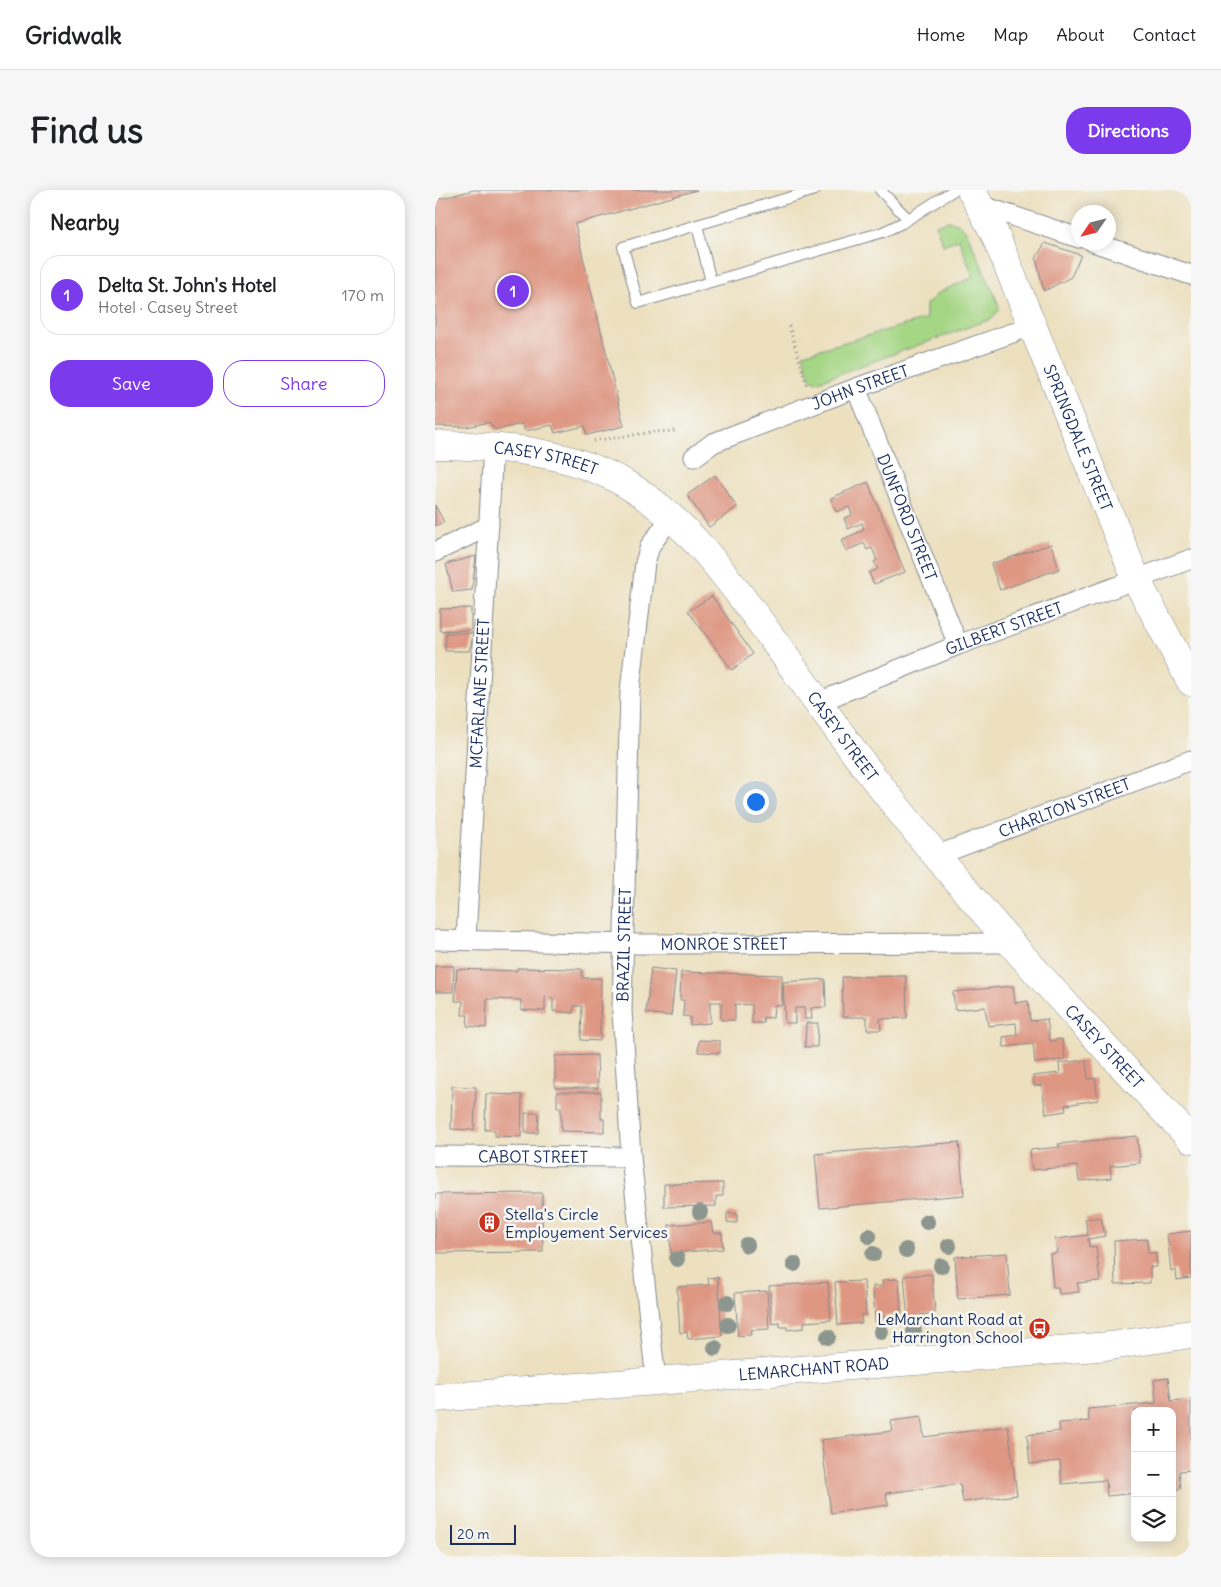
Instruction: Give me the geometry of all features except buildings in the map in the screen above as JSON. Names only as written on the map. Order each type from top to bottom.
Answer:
[{"type":"street","points":[[976,197],[1071,235]]},
{"type":"street","name":"SPRINGDALE STREET","points":[[976,197],[995,232],[1136,579],[1191,682]]},
{"type":"street","points":[[1116,250],[1191,275]]},
{"type":"street","name":"JOHN STREET","points":[[694,457],[713,443],[856,388],[1032,326]]},
{"type":"street","name":"DUNFORD STREET","points":[[856,388],[959,645]]},
{"type":"street","name":"CASEY STREET","points":[[435,446],[493,446],[565,457],[631,487],[672,516],[707,553],[739,593],[871,773],[1011,943],[1100,1044],[1191,1138]]},
{"type":"street","name":"MCFARLANE STREET","points":[[466,939],[493,446]]},
{"type":"street","name":"BRAZIL STREET","points":[[656,1381],[631,1157],[622,1010],[623,944],[630,691],[645,563],[651,546],[672,516]]},
{"type":"street","points":[[435,552],[489,526]]},
{"type":"street","name":"GILBERT STREET","points":[[819,702],[959,645],[1191,559]]},
{"type":"street","name":"CHARLTON STREET","points":[[938,855],[1191,760]]},
{"type":"street","name":"MONROE STREET","points":[[435,940],[466,939],[623,944],[1011,943]]},
{"type":"street","name":"CABOT STREET","points":[[435,1156],[631,1157]]},
{"type":"street","name":"LEMARCHANT ROAD","points":[[435,1398],[1110,1346],[1191,1334]]},
{"type":"lane","points":[[815,190],[623,247],[638,303],[883,232],[908,219],[954,190]]},
{"type":"lane","points":[[880,190],[908,219]]},
{"type":"lane","points":[[697,225],[711,282]]},
{"type":"path","points":[[789,326],[807,386]]},
{"type":"path","points":[[587,442],[653,432],[677,431]]},
{"type":"green space","points":[[948,221],[959,224],[967,233],[998,303],[999,310],[991,319],[816,382],[810,378],[803,354],[926,319],[926,304],[940,292],[973,277],[959,239],[943,245],[936,225]]},
{"type":"place","name":"Delta St. John's Hotel","points":[[513,291]]},
{"type":"place","name":"Stella's Circle Employement Services","points":[[489,1223]]},
{"type":"place","name":"LeMarchant Road at Harrington School","points":[[1039,1328]]}]
